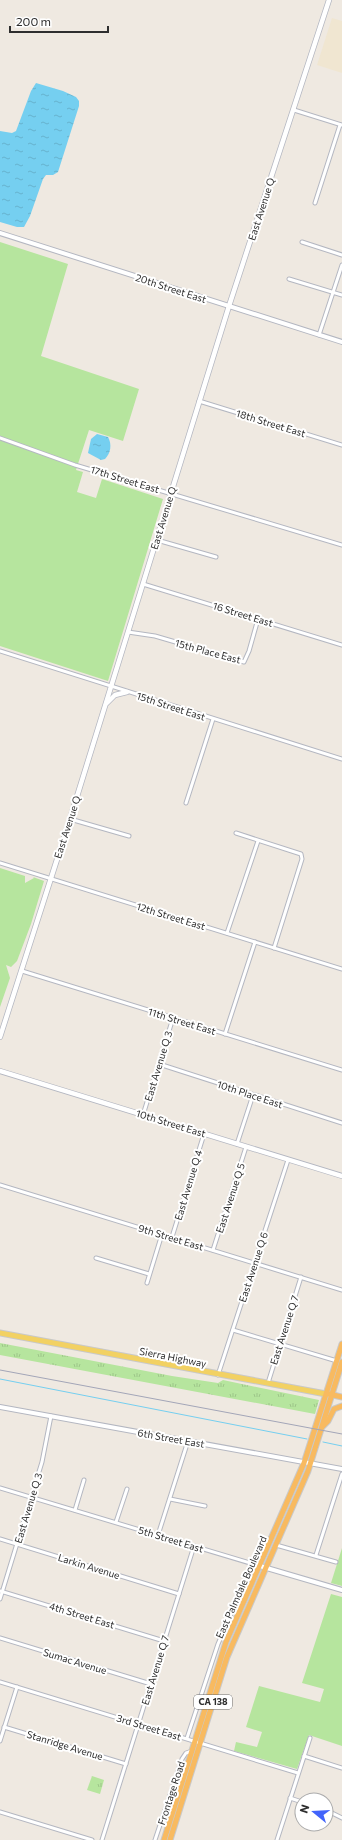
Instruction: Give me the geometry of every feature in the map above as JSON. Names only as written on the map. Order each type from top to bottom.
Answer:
[{"type":"highway","name":"East Palmdale Boulevard","points":[[164,1840],[192,1751],[198,1742],[229,1652],[304,1462],[329,1394],[339,1362],[342,1344]]},
{"type":"highway","name":"East Palmdale Boulevard","points":[[170,1840],[226,1642],[255,1578],[276,1545],[311,1464],[329,1394]]},
{"type":"highway","name":"Sierra Highway","points":[[329,1394],[342,1397]]},
{"type":"highway","points":[[322,1426],[328,1421],[334,1409],[342,1406]]},
{"type":"main road","name":"East Avenue Q","points":[[0,1037],[70,819],[229,306],[329,0]]},
{"type":"main road","points":[[105,705],[115,695],[128,692]]},
{"type":"main road","name":"10th Street East","points":[[0,1071],[342,1176]]},
{"type":"main road","name":"Sierra Highway","points":[[0,1333],[218,1375],[329,1394]]},
{"type":"street","points":[[294,110],[341,125],[315,203]]},
{"type":"street","name":"20th Street East","points":[[0,233],[342,342]]},
{"type":"street","points":[[302,242],[342,255]]},
{"type":"street","points":[[320,335],[342,265]]},
{"type":"street","points":[[289,279],[342,295]]},
{"type":"street","name":"18th Street East","points":[[199,401],[342,444]]},
{"type":"street","name":"17th Street East","points":[[0,438],[75,464],[342,545]]},
{"type":"street","points":[[157,540],[216,557]]},
{"type":"street","name":"16 Street East","points":[[143,584],[342,645]]},
{"type":"street","name":"15th Place East","points":[[128,632],[155,636],[244,662],[249,652],[258,619]]},
{"type":"street","name":"15th Street East","points":[[0,651],[342,760]]},
{"type":"street","points":[[186,803],[213,719]]},
{"type":"street","points":[[70,819],[128,836]]},
{"type":"street","points":[[236,834],[301,854],[302,859],[274,948]]},
{"type":"street","points":[[227,934],[258,841]]},
{"type":"street","name":"12th Street East","points":[[0,863],[342,969]]},
{"type":"street","points":[[225,1034],[255,942]]},
{"type":"street","name":"11th Street East","points":[[22,971],[342,1070]]},
{"type":"street","name":"East Avenue Q 3","points":[[143,1115],[173,1018]]},
{"type":"street","name":"10th Place East","points":[[159,1064],[342,1122]]},
{"type":"street","points":[[237,1144],[253,1095]]},
{"type":"street","name":"East Avenue Q 4","points":[[172,1237],[204,1133]]},
{"type":"street","name":"East Avenue Q 5","points":[[214,1250],[246,1147]]},
{"type":"street","name":"East Avenue Q 6","points":[[218,1375],[288,1160]]},
{"type":"street","name":"9th Street East","points":[[0,1184],[342,1290]]},
{"type":"street","points":[[147,1283],[162,1234]]},
{"type":"street","points":[[96,1258],[150,1274]]},
{"type":"street","name":"East Avenue Q 7","points":[[268,1384],[301,1277]]},
{"type":"street","points":[[233,1330],[339,1362]]},
{"type":"street","name":"6th Street East","points":[[0,1406],[342,1470]]},
{"type":"street","name":"East Avenue Q 3","points":[[0,1599],[1,1591],[42,1462],[51,1416]]},
{"type":"street","points":[[158,1535],[188,1441]]},
{"type":"street","points":[[316,1555],[342,1474]]},
{"type":"street","points":[[75,1510],[84,1480]]},
{"type":"street","name":"5th Street East","points":[[0,1488],[342,1590]]},
{"type":"street","points":[[116,1522],[127,1488]]},
{"type":"street","points":[[170,1499],[205,1506]]},
{"type":"street","name":"Larkin Avenue","points":[[0,1539],[179,1594]]},
{"type":"street","points":[[276,1545],[316,1555],[336,1562]]},
{"type":"street","name":"East Avenue Q 7","points":[[102,1840],[194,1546]]},
{"type":"street","points":[[187,1738],[227,1623],[243,1586],[251,1577],[255,1578]]},
{"type":"street","name":"4th Street East","points":[[1,1591],[164,1641]]},
{"type":"street","name":"Sumac Avenue","points":[[0,1638],[151,1684]]},
{"type":"street","name":"3rd Street East","points":[[0,1682],[298,1772]]},
{"type":"street","points":[[0,1741],[17,1687]]},
{"type":"street","name":"Stanridge Avenue","points":[[4,1727],[126,1764]]},
{"type":"street","points":[[277,1840],[310,1738]]},
{"type":"street","name":"Frontage Road","points":[[155,1840],[182,1759],[186,1754],[192,1751]]},
{"type":"street","points":[[304,1756],[342,1768]]},
{"type":"street","points":[[290,1798],[294,1799]]},
{"type":"street","points":[[0,1812],[92,1840]]},
{"type":"shaded area","points":[[332,18],[342,21],[342,73],[317,65]]},
{"type":"green space","points":[[0,242],[68,264],[41,356],[139,389],[123,441],[89,430],[76,470],[83,472],[77,492],[96,498],[102,479],[163,499],[108,681],[0,646]]},
{"type":"green space","points":[[0,868],[25,876],[25,883],[34,878],[33,877],[44,881],[31,924],[17,961],[11,967],[6,965],[10,978],[0,1007]]},
{"type":"green space","points":[[0,1343],[172,1376],[218,1383],[223,1380],[319,1400],[315,1414],[0,1355]]},
{"type":"green space","points":[[342,1548],[342,1586],[331,1583]]},
{"type":"green space","points":[[331,1594],[342,1597],[342,1746],[309,1735],[297,1769],[234,1751],[236,1742],[257,1747],[262,1732],[246,1727],[259,1686],[320,1702],[324,1689],[302,1683]]},
{"type":"green space","points":[[92,1776],[104,1780],[100,1794],[87,1790]]},
{"type":"water","points":[[36,83],[63,91],[76,97],[79,101],[79,106],[58,172],[53,175],[46,175],[43,179],[30,216],[24,227],[17,227],[0,222],[0,131],[12,133],[16,131],[31,91]]},
{"type":"water","points":[[97,434],[108,437],[110,443],[109,454],[105,459],[101,460],[88,453],[91,439]]},
{"type":"waterway","points":[[0,1379],[307,1439]]},
{"type":"waterway","points":[[323,1442],[342,1446]]},
{"type":"railway","points":[[0,1370],[342,1434]]}]
